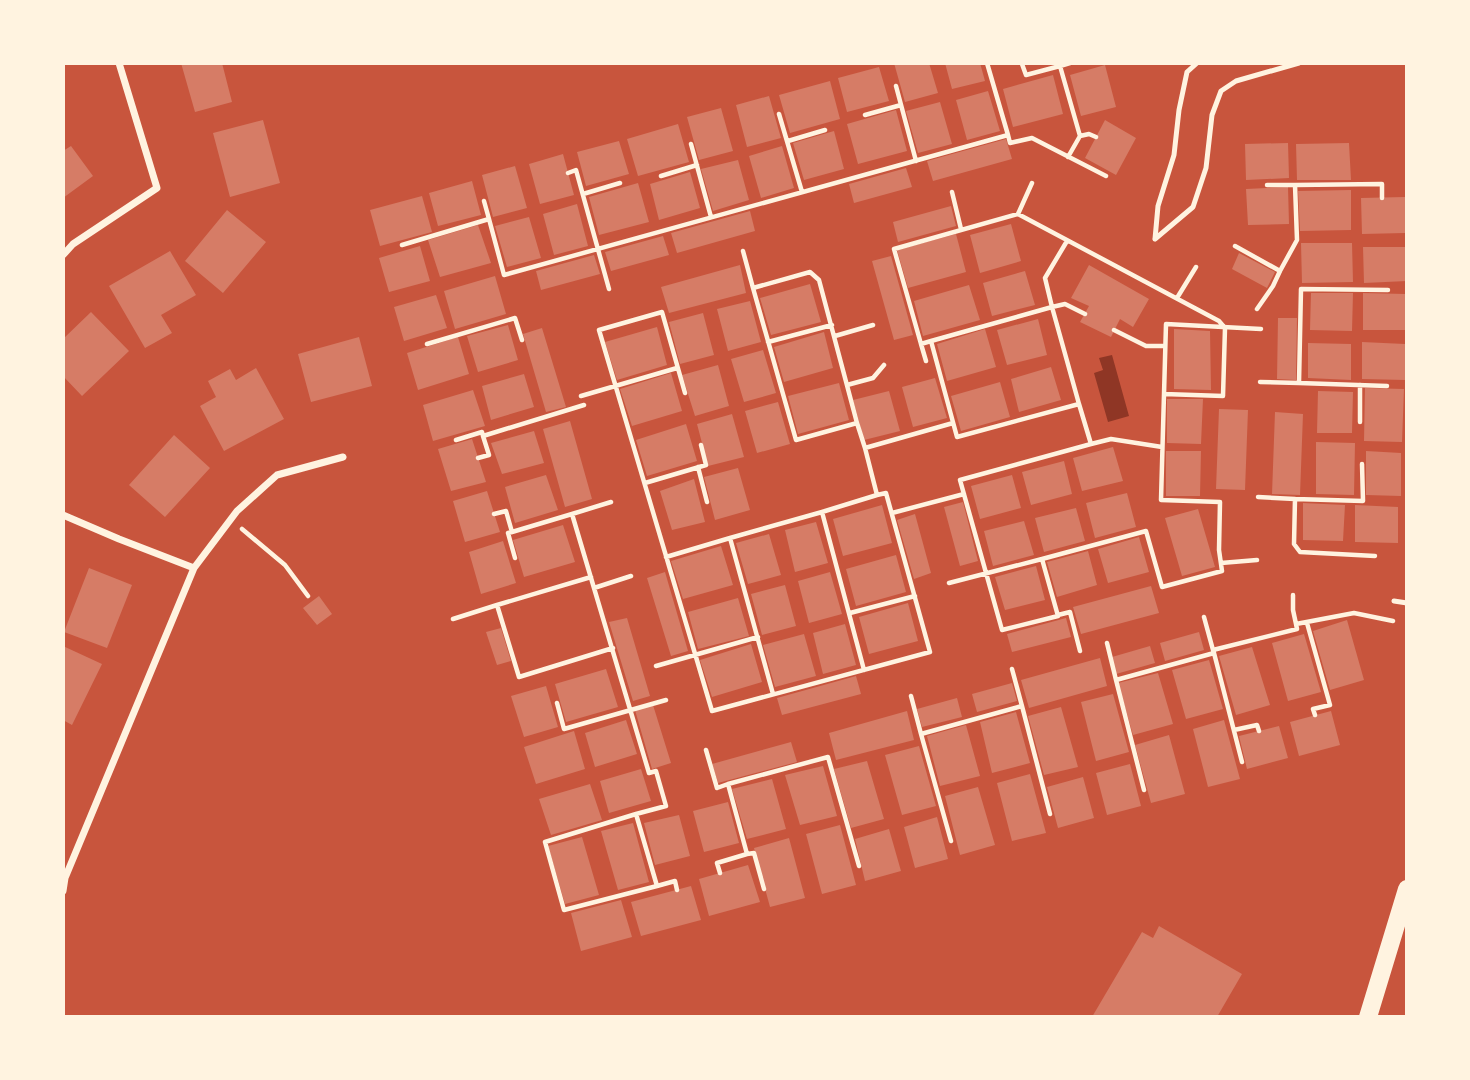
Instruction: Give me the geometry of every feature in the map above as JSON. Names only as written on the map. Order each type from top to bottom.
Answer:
[{"type":"main road","points":[[1368,1017],[1407,889]]},
{"type":"street","points":[[63,255],[73,244],[157,188],[119,63]]},
{"type":"street","points":[[63,891],[65,878],[194,568],[237,510],[277,475],[343,457]]},
{"type":"street","points":[[63,514],[194,568]]},
{"type":"lane","points":[[1197,63],[1187,72],[1174,155],[1158,206],[1155,239],[1193,207],[1206,168],[1212,116],[1221,91],[1236,81],[1299,63]]},
{"type":"lane","points":[[1394,601],[1407,603]]},
{"type":"path","points":[[987,63],[1010,143],[1032,138],[1106,176]]},
{"type":"path","points":[[1022,64],[1026,75],[1070,63]]},
{"type":"path","points":[[1060,66],[1080,136],[1068,157]]},
{"type":"path","points":[[896,86],[916,161]]},
{"type":"path","points":[[865,115],[901,105]]},
{"type":"path","points":[[779,114],[802,192]]},
{"type":"path","points":[[788,141],[825,130]]},
{"type":"path","points":[[1080,136],[1089,134],[1096,137]]},
{"type":"path","points":[[484,201],[504,275],[1008,135]]},
{"type":"path","points":[[691,144],[711,217]]},
{"type":"path","points":[[661,176],[697,166]]},
{"type":"path","points":[[568,173],[576,170],[609,289]]},
{"type":"path","points":[[583,194],[620,183]]},
{"type":"path","points":[[1018,214],[1032,183]]},
{"type":"path","points":[[1267,185],[1382,184],[1382,198]]},
{"type":"path","points":[[1257,309],[1273,286],[1297,240],[1296,185]]},
{"type":"path","points":[[952,192],[962,229]]},
{"type":"path","points":[[926,361],[894,249],[1018,214],[1219,321],[1225,328],[1223,396],[1164,394]]},
{"type":"path","points":[[402,245],[489,219]]},
{"type":"path","points":[[1067,241],[1045,278],[1091,444]]},
{"type":"path","points":[[1235,246],[1280,271]]},
{"type":"path","points":[[743,251],[796,440],[857,424]]},
{"type":"path","points":[[1177,298],[1196,267]]},
{"type":"path","points":[[753,288],[810,272],[819,280],[877,495]]},
{"type":"path","points":[[1299,383],[1301,289],[1388,290]]},
{"type":"path","points":[[921,344],[1065,304],[1085,314]]},
{"type":"path","points":[[666,557],[886,493],[930,652],[712,711],[666,557],[645,483],[599,330],[662,313],[685,393]]},
{"type":"path","points":[[427,344],[515,318],[522,340]]},
{"type":"path","points":[[949,583],[1146,531],[1162,587],[1222,571],[1219,550],[1220,502],[1161,500],[1166,324],[1261,329]]},
{"type":"path","points":[[768,342],[832,325]]},
{"type":"path","points":[[835,336],[873,325]]},
{"type":"path","points":[[1114,330],[1146,346],[1164,346]]},
{"type":"path","points":[[930,341],[957,437],[1079,404]]},
{"type":"path","points":[[847,385],[873,378],[884,365]]},
{"type":"path","points":[[581,396],[677,368]]},
{"type":"path","points":[[1260,382],[1387,386]]},
{"type":"path","points":[[1360,385],[1360,422]]},
{"type":"path","points":[[483,436],[584,405]]},
{"type":"path","points":[[865,448],[953,424]]},
{"type":"path","points":[[456,440],[481,432],[489,455],[478,458]]},
{"type":"path","points":[[1080,651],[1070,612],[1002,631],[960,480],[1111,439],[1162,447]]},
{"type":"path","points":[[645,483],[706,465],[701,445]]},
{"type":"path","points":[[1258,497],[1363,501],[1362,464]]},
{"type":"path","points":[[698,467],[707,502]]},
{"type":"path","points":[[892,513],[964,494]]},
{"type":"path","points":[[1295,499],[1294,544],[1300,552],[1375,556]]},
{"type":"path","points":[[515,558],[508,533],[611,502]]},
{"type":"path","points":[[494,514],[506,511],[512,532]]},
{"type":"path","points":[[822,512],[864,670]]},
{"type":"path","points":[[572,514],[649,773],[656,771],[666,806],[545,842],[565,910],[675,881],[677,890]]},
{"type":"path","points":[[230,520],[285,565],[307,596]]},
{"type":"path","points":[[730,538],[773,694]]},
{"type":"path","points":[[1042,559],[1058,615]]},
{"type":"path","points":[[1220,562],[1257,560]]},
{"type":"path","points":[[594,588],[631,576]]},
{"type":"path","points":[[453,619],[591,577]]},
{"type":"path","points":[[1116,680],[1297,629],[1293,595]]},
{"type":"path","points":[[850,613],[915,596]]},
{"type":"path","points":[[497,606],[519,677],[613,648]]},
{"type":"path","points":[[1296,625],[1354,613],[1393,621]]},
{"type":"path","points":[[1204,617],[1242,762]]},
{"type":"path","points":[[1307,623],[1330,705],[1313,709],[1315,715]]},
{"type":"path","points":[[656,666],[758,638]]},
{"type":"path","points":[[1107,643],[1144,789]]},
{"type":"path","points":[[1012,669],[1050,814]]},
{"type":"path","points":[[911,696],[951,841]]},
{"type":"path","points":[[557,703],[564,729],[666,700]]},
{"type":"path","points":[[921,734],[1022,706]]},
{"type":"path","points":[[1234,730],[1257,725],[1259,731]]},
{"type":"path","points":[[706,750],[717,788],[828,757],[859,866]]},
{"type":"path","points":[[728,784],[747,855]]},
{"type":"path","points":[[636,814],[657,886]]},
{"type":"path","points":[[720,873],[717,863],[754,853],[764,889]]},
{"type":"shaded area","points":[[1112,355],[1129,416],[1108,422],[1094,373],[1103,370],[1099,358]]},
{"type":"building","points":[[181,63],[222,63],[232,102],[195,112]]},
{"type":"building","points":[[894,63],[929,63],[938,93],[905,102]]},
{"type":"building","points":[[945,63],[980,63],[985,81],[952,89]]},
{"type":"building","points":[[1105,65],[1116,107],[1081,116],[1070,75]]},
{"type":"building","points":[[879,67],[889,101],[847,112],[838,78]]},
{"type":"building","points":[[1053,75],[1063,114],[1013,127],[1003,89]]},
{"type":"building","points":[[830,81],[840,119],[790,133],[779,95]]},
{"type":"building","points":[[988,91],[1000,131],[967,140],[956,100]]},
{"type":"building","points":[[769,96],[781,138],[747,147],[736,105]]},
{"type":"building","points":[[940,102],[952,144],[918,153],[906,111]]},
{"type":"building","points":[[721,108],[733,151],[699,160],[687,117]]},
{"type":"building","points":[[896,110],[907,151],[858,164],[847,124]]},
{"type":"building","points":[[263,120],[280,183],[230,197],[213,133]]},
{"type":"building","points":[[1105,120],[1136,138],[1116,175],[1085,158]]},
{"type":"building","points":[[678,124],[689,162],[638,176],[627,139]]},
{"type":"building","points":[[834,131],[844,169],[804,180],[793,143]]},
{"type":"building","points":[[1006,139],[1012,159],[933,181],[927,161]]},
{"type":"building","points":[[619,141],[629,174],[586,186],[577,152]]},
{"type":"building","points":[[1288,143],[1289,178],[1246,180],[1245,144]]},
{"type":"building","points":[[1349,143],[1351,180],[1297,180],[1296,144]]},
{"type":"building","points":[[71,146],[93,176],[63,198],[63,151]]},
{"type":"building","points":[[782,146],[794,188],[761,198],[749,156]]},
{"type":"building","points":[[563,154],[574,195],[540,204],[529,164]]},
{"type":"building","points":[[738,160],[749,200],[713,211],[701,169]]},
{"type":"building","points":[[515,166],[527,208],[493,217],[482,175]]},
{"type":"building","points":[[906,168],[912,187],[854,203],[849,184]]},
{"type":"building","points":[[690,172],[700,208],[659,220],[650,184]]},
{"type":"building","points":[[472,181],[481,215],[438,226],[429,193]]},
{"type":"building","points":[[638,183],[649,222],[599,235],[589,197]]},
{"type":"building","points":[[1288,187],[1289,224],[1248,225],[1246,189]]},
{"type":"building","points":[[1351,190],[1351,230],[1300,231],[1298,191]]},
{"type":"building","points":[[422,196],[432,232],[380,246],[370,210]]},
{"type":"building","points":[[1405,197],[1405,233],[1362,234],[1361,198]]},
{"type":"building","points":[[577,204],[588,246],[554,255],[543,214]]},
{"type":"building","points":[[951,206],[956,226],[898,242],[893,222]]},
{"type":"building","points":[[227,210],[266,242],[223,293],[185,261]]},
{"type":"building","points":[[750,211],[755,231],[677,253],[671,233]]},
{"type":"building","points":[[529,217],[541,258],[507,267],[495,226]]},
{"type":"building","points":[[1011,224],[1021,261],[980,273],[970,235]]},
{"type":"building","points":[[478,225],[491,263],[440,277],[428,240]]},
{"type":"building","points":[[956,234],[966,272],[908,288],[897,250]]},
{"type":"building","points":[[663,236],[669,255],[611,271],[605,252]]},
{"type":"building","points":[[1301,243],[1352,243],[1353,282],[1302,283]]},
{"type":"building","points":[[420,246],[430,281],[389,292],[379,258]]},
{"type":"building","points":[[1363,247],[1406,247],[1407,281],[1364,283]]},
{"type":"building","points":[[170,251],[196,295],[161,315],[172,333],[145,348],[109,286]]},
{"type":"building","points":[[1239,253],[1275,272],[1267,288],[1232,269]]},
{"type":"building","points":[[594,255],[600,274],[541,290],[536,271]]},
{"type":"building","points":[[891,256],[913,335],[894,340],[872,261]]},
{"type":"building","points":[[740,265],[746,293],[669,313],[661,287]]},
{"type":"building","points":[[1089,265],[1149,299],[1133,327],[1120,319],[1111,337],[1080,322],[1089,306],[1071,298]]},
{"type":"building","points":[[1025,271],[1035,305],[992,316],[983,283]]},
{"type":"building","points":[[495,276],[506,314],[455,329],[444,291]]},
{"type":"building","points":[[810,284],[821,322],[771,335],[760,298]]},
{"type":"building","points":[[969,285],[980,320],[923,336],[914,301]]},
{"type":"building","points":[[1311,293],[1353,293],[1352,331],[1310,330]]},
{"type":"building","points":[[1363,293],[1405,294],[1406,330],[1363,330]]},
{"type":"building","points":[[436,295],[447,328],[404,341],[394,307]]},
{"type":"building","points":[[750,301],[761,342],[728,351],[717,309]]},
{"type":"building","points":[[91,312],[129,351],[82,396],[63,376],[63,339]]},
{"type":"building","points":[[703,313],[714,355],[680,364],[669,322]]},
{"type":"building","points":[[1278,318],[1297,318],[1296,380],[1277,379]]},
{"type":"building","points":[[1038,319],[1047,355],[1007,365],[997,330]]},
{"type":"building","points":[[508,325],[518,360],[478,372],[467,336]]},
{"type":"building","points":[[657,327],[667,365],[617,380],[605,342]]},
{"type":"building","points":[[542,328],[566,407],[546,412],[523,334]]},
{"type":"building","points":[[985,329],[996,367],[947,381],[937,344]]},
{"type":"building","points":[[1174,329],[1210,331],[1211,390],[1174,389]]},
{"type":"building","points":[[824,332],[833,368],[784,382],[774,347]]},
{"type":"building","points":[[359,337],[372,386],[311,402],[298,354]]},
{"type":"building","points":[[458,337],[469,374],[418,390],[407,353]]},
{"type":"building","points":[[1362,342],[1405,344],[1405,380],[1362,379]]},
{"type":"building","points":[[1308,343],[1351,344],[1351,380],[1308,378]]},
{"type":"building","points":[[763,350],[776,393],[744,402],[731,359]]},
{"type":"building","points":[[718,365],[729,406],[695,416],[682,375]]},
{"type":"building","points":[[1051,367],[1061,400],[1019,412],[1011,379]]},
{"type":"building","points":[[256,368],[284,419],[224,451],[200,406],[216,397],[208,381],[230,369],[236,380]]},
{"type":"building","points":[[671,373],[682,411],[632,426],[620,389]]},
{"type":"building","points":[[524,374],[534,407],[491,420],[482,386]]},
{"type":"building","points":[[935,378],[947,418],[913,427],[902,387]]},
{"type":"building","points":[[1000,382],[1010,417],[961,431],[951,396]]},
{"type":"building","points":[[839,383],[849,420],[798,434],[788,396]]},
{"type":"building","points":[[1365,388],[1404,389],[1402,442],[1364,441]]},
{"type":"building","points":[[473,390],[485,426],[433,441],[423,405]]},
{"type":"building","points":[[889,391],[900,431],[864,440],[853,400]]},
{"type":"building","points":[[1318,391],[1353,392],[1352,433],[1317,433]]},
{"type":"building","points":[[1167,399],[1203,399],[1201,444],[1167,443]]},
{"type":"building","points":[[778,402],[790,444],[757,453],[745,411]]},
{"type":"building","points":[[1219,409],[1248,410],[1245,490],[1216,489]]},
{"type":"building","points":[[1275,412],[1303,414],[1300,495],[1272,494]]},
{"type":"building","points":[[732,414],[744,457],[708,466],[697,424]]},
{"type":"building","points":[[570,421],[592,499],[565,507],[543,429]]},
{"type":"building","points":[[686,424],[697,461],[647,476],[636,440]]},
{"type":"building","points":[[534,431],[544,463],[502,474],[491,443]]},
{"type":"building","points":[[174,435],[210,468],[165,517],[129,485]]},
{"type":"building","points":[[472,439],[486,482],[451,491],[438,449]]},
{"type":"building","points":[[1316,442],[1355,443],[1354,495],[1316,494]]},
{"type":"building","points":[[1113,447],[1123,481],[1082,491],[1073,458]]},
{"type":"building","points":[[1166,451],[1201,451],[1200,496],[1166,496]]},
{"type":"building","points":[[1366,451],[1401,453],[1401,496],[1366,495]]},
{"type":"building","points":[[1064,461],[1072,494],[1031,505],[1022,472]]},
{"type":"building","points":[[738,468],[750,510],[715,520],[704,477]]},
{"type":"building","points":[[546,475],[558,510],[515,523],[505,487]]},
{"type":"building","points":[[1012,475],[1021,508],[980,519],[971,486]]},
{"type":"building","points":[[694,479],[705,522],[672,530],[660,491]]},
{"type":"building","points":[[487,491],[500,532],[465,542],[453,501]]},
{"type":"building","points":[[1127,493],[1136,527],[1095,538],[1086,503]]},
{"type":"building","points":[[963,502],[978,561],[960,566],[944,507]]},
{"type":"building","points":[[1303,503],[1345,505],[1343,541],[1303,540]]},
{"type":"building","points":[[882,505],[892,543],[843,556],[833,519]]},
{"type":"building","points":[[1355,505],[1398,507],[1398,543],[1355,542]]},
{"type":"building","points":[[1076,508],[1085,541],[1044,552],[1035,518]]},
{"type":"building","points":[[1198,509],[1215,567],[1182,576],[1165,518]]},
{"type":"building","points":[[915,514],[931,573],[914,579],[897,520]]},
{"type":"building","points":[[1024,521],[1034,555],[993,566],[984,531]]},
{"type":"building","points":[[816,522],[828,563],[795,572],[785,530]]},
{"type":"building","points":[[563,525],[575,562],[524,577],[513,540]]},
{"type":"building","points":[[769,534],[781,575],[748,584],[736,543]]},
{"type":"building","points":[[1139,537],[1149,572],[1108,583],[1098,549]]},
{"type":"building","points":[[503,541],[516,583],[481,594],[469,552]]},
{"type":"building","points":[[721,546],[733,585],[683,599],[671,561]]},
{"type":"building","points":[[1088,551],[1097,585],[1057,597],[1047,562]]},
{"type":"building","points":[[896,555],[906,592],[856,606],[846,569]]},
{"type":"building","points":[[1036,566],[1045,600],[1005,610],[995,577]]},
{"type":"building","points":[[89,568],[132,585],[107,648],[64,632]]},
{"type":"building","points":[[665,572],[688,651],[671,656],[647,578]]},
{"type":"building","points":[[830,572],[842,614],[809,623],[798,581]]},
{"type":"building","points":[[785,585],[796,626],[762,635],[751,594]]},
{"type":"building","points":[[1151,586],[1159,613],[1081,634],[1073,607]]},
{"type":"building","points":[[319,596],[332,614],[317,625],[303,608]]},
{"type":"building","points":[[738,598],[749,636],[698,649],[688,612]]},
{"type":"building","points":[[908,603],[918,641],[869,654],[859,617]]},
{"type":"building","points":[[627,618],[650,696],[633,701],[609,622]]},
{"type":"building","points":[[1066,618],[1071,637],[1012,652],[1007,634]]},
{"type":"building","points":[[1347,620],[1364,680],[1330,690],[1313,631]]},
{"type":"building","points":[[845,624],[856,665],[823,674],[813,633]]},
{"type":"building","points":[[501,628],[511,661],[497,665],[486,632]]},
{"type":"building","points":[[1199,632],[1204,650],[1165,661],[1160,643]]},
{"type":"building","points":[[804,634],[816,676],[775,687],[763,645]]},
{"type":"building","points":[[1304,634],[1321,692],[1288,701],[1272,643]]},
{"type":"building","points":[[751,644],[762,682],[712,697],[700,660]]},
{"type":"building","points":[[63,646],[102,664],[72,725],[63,720]]},
{"type":"building","points":[[1150,646],[1155,663],[1116,674],[1112,657]]},
{"type":"building","points":[[1252,647],[1270,705],[1236,715],[1219,656]]},
{"type":"building","points":[[1100,658],[1107,686],[1029,708],[1021,680]]},
{"type":"building","points":[[1209,660],[1223,709],[1186,719],[1172,670]]},
{"type":"building","points":[[606,669],[618,707],[566,722],[555,684]]},
{"type":"building","points":[[1158,673],[1173,724],[1133,735],[1118,683]]},
{"type":"building","points":[[856,676],[861,694],[782,715],[777,698]]},
{"type":"building","points":[[1012,683],[1017,701],[977,712],[972,694]]},
{"type":"building","points":[[546,686],[558,727],[524,737],[511,696]]},
{"type":"building","points":[[1113,694],[1129,752],[1096,761],[1081,702]]},
{"type":"building","points":[[957,698],[962,717],[922,727],[917,709]]},
{"type":"building","points":[[653,705],[671,763],[652,769],[635,710]]},
{"type":"building","points":[[1061,707],[1078,767],[1044,775],[1028,716]]},
{"type":"building","points":[[907,711],[914,740],[836,760],[829,733]]},
{"type":"building","points":[[1331,711],[1340,745],[1299,756],[1290,722]]},
{"type":"building","points":[[1016,712],[1030,763],[992,773],[980,722]]},
{"type":"building","points":[[626,720],[637,754],[595,767],[585,733]]},
{"type":"building","points":[[1224,720],[1240,779],[1208,787],[1193,729]]},
{"type":"building","points":[[966,725],[980,776],[940,786],[927,736]]},
{"type":"building","points":[[1279,726],[1288,758],[1247,769],[1239,736]]},
{"type":"building","points":[[574,731],[585,769],[536,784],[524,747]]},
{"type":"building","points":[[1169,735],[1185,794],[1151,803],[1135,745]]},
{"type":"building","points":[[791,742],[797,762],[718,783],[712,764]]},
{"type":"building","points":[[919,746],[936,806],[902,815],[885,755]]},
{"type":"building","points":[[867,761],[884,819],[851,828],[834,769]]},
{"type":"building","points":[[1130,764],[1141,806],[1107,815],[1096,773]]},
{"type":"building","points":[[823,766],[837,816],[800,825],[785,775]]},
{"type":"building","points":[[641,769],[651,801],[609,813],[600,781]]},
{"type":"building","points":[[1030,774],[1046,833],[1012,841],[997,783]]},
{"type":"building","points":[[1083,777],[1094,818],[1058,828],[1047,787]]},
{"type":"building","points":[[772,779],[786,829],[747,839],[732,789]]},
{"type":"building","points":[[590,784],[602,820],[551,835],[539,799]]},
{"type":"building","points":[[978,787],[995,845],[960,855],[945,796]]},
{"type":"building","points":[[728,802],[739,843],[704,852],[693,811]]},
{"type":"building","points":[[679,815],[690,856],[655,865],[644,823]]},
{"type":"building","points":[[937,817],[948,859],[915,868],[904,827]]},
{"type":"building","points":[[633,823],[649,882],[618,890],[601,831]]},
{"type":"building","points":[[840,825],[856,885],[822,894],[806,834]]},
{"type":"building","points":[[889,829],[901,871],[865,881],[855,839]]},
{"type":"building","points":[[582,837],[599,895],[565,904],[548,846]]},
{"type":"building","points":[[789,838],[805,898],[770,907],[754,848]]},
{"type":"building","points":[[748,865],[760,902],[709,916],[699,879]]},
{"type":"building","points":[[691,886],[701,920],[641,936],[631,902]]},
{"type":"building","points":[[621,900],[632,937],[581,951],[571,913]]},
{"type":"building","points":[[1159,926],[1242,974],[1217,1017],[1092,1017],[1142,932],[1153,938]]}]
